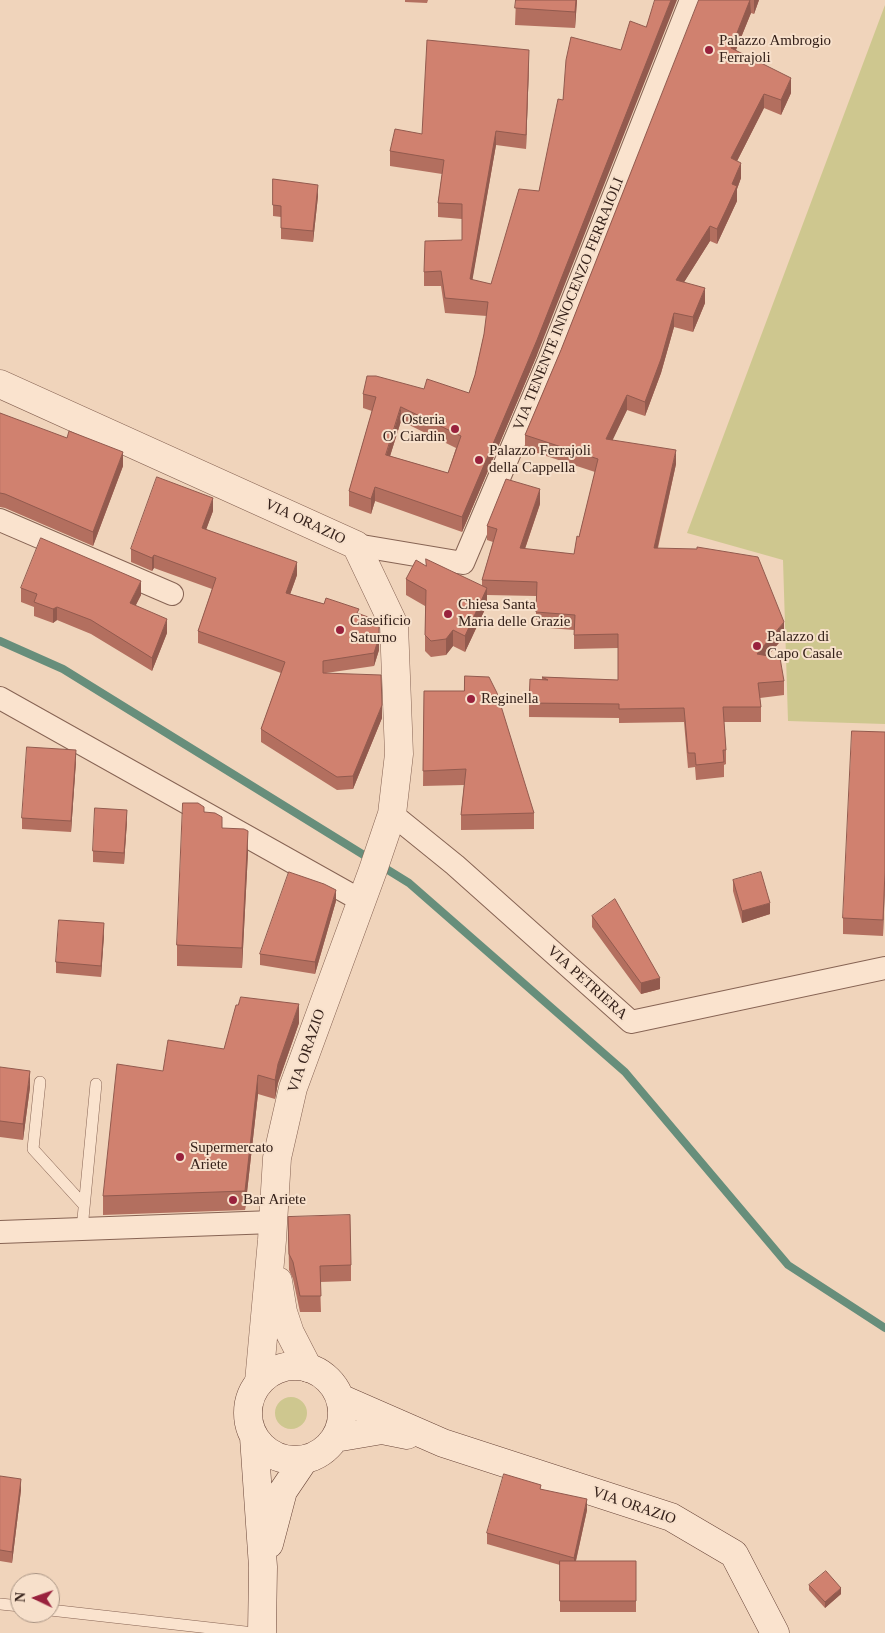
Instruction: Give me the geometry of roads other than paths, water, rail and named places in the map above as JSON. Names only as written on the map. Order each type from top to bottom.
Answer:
[{"type":"street","name":"VIA TENENTE INNOCENZO FERRAIOLI","points":[[356,545],[462,562],[549,360],[691,0]]},
{"type":"street","name":"VIA ORAZIO","points":[[0,384],[356,545],[394,625],[399,754],[392,814],[293,1088],[277,1158],[273,1231]]},
{"type":"street","points":[[0,520],[172,594]]},
{"type":"street","points":[[0,698],[362,901]]},
{"type":"street","name":"VIA PETRIERA","points":[[392,814],[455,865],[631,1022],[885,968]]},
{"type":"street","points":[[0,1232],[82,1229],[273,1231]]},
{"type":"street","points":[[273,1231],[283,1312],[290,1333],[308,1368]]},
{"type":"street","points":[[259,1382],[273,1231]]},
{"type":"street","points":[[295,1365],[308,1368],[322,1374],[333,1385],[340,1398],[342,1412],[340,1425],[335,1438],[322,1452],[304,1460],[289,1460],[275,1456],[263,1448],[254,1437],[248,1424],[251,1394],[259,1382],[270,1373],[295,1365]]},
{"type":"street","points":[[340,1398],[443,1443]]},
{"type":"street","points":[[335,1438],[382,1430],[443,1443]]},
{"type":"street","points":[[254,1437],[263,1567],[262,1633]]},
{"type":"street","name":"VIA ORAZIO","points":[[443,1443],[671,1516],[734,1554],[775,1633]]},
{"type":"street","points":[[263,1567],[283,1491],[304,1460]]},
{"type":"lane","points":[[40,1082],[33,1149],[84,1205]]},
{"type":"lane","points":[[82,1229],[96,1084]]},
{"type":"lane","points":[[60,1611],[254,1633]]},
{"type":"waterway","points":[[0,641],[63,669],[409,883],[625,1072],[788,1265],[885,1328]]},
{"type":"place","name":"Palazzo Ambrogio Ferrajoli","points":[[709,50]]},
{"type":"place","name":"Osteria O' Ciardin","points":[[455,429]]},
{"type":"place","name":"Palazzo Ferrajoli della Cappella","points":[[479,460]]},
{"type":"place","name":"Chiesa Santa Maria delle Grazie","points":[[448,614]]},
{"type":"place","name":"Caseificio Saturno","points":[[340,630]]},
{"type":"place","name":"Palazzo di Capo Casale","points":[[757,646]]},
{"type":"place","name":"Reginella","points":[[471,699]]},
{"type":"place","name":"Supermercato Ariete","points":[[180,1157]]},
{"type":"place","name":"Bar Ariete","points":[[233,1200]]}]
